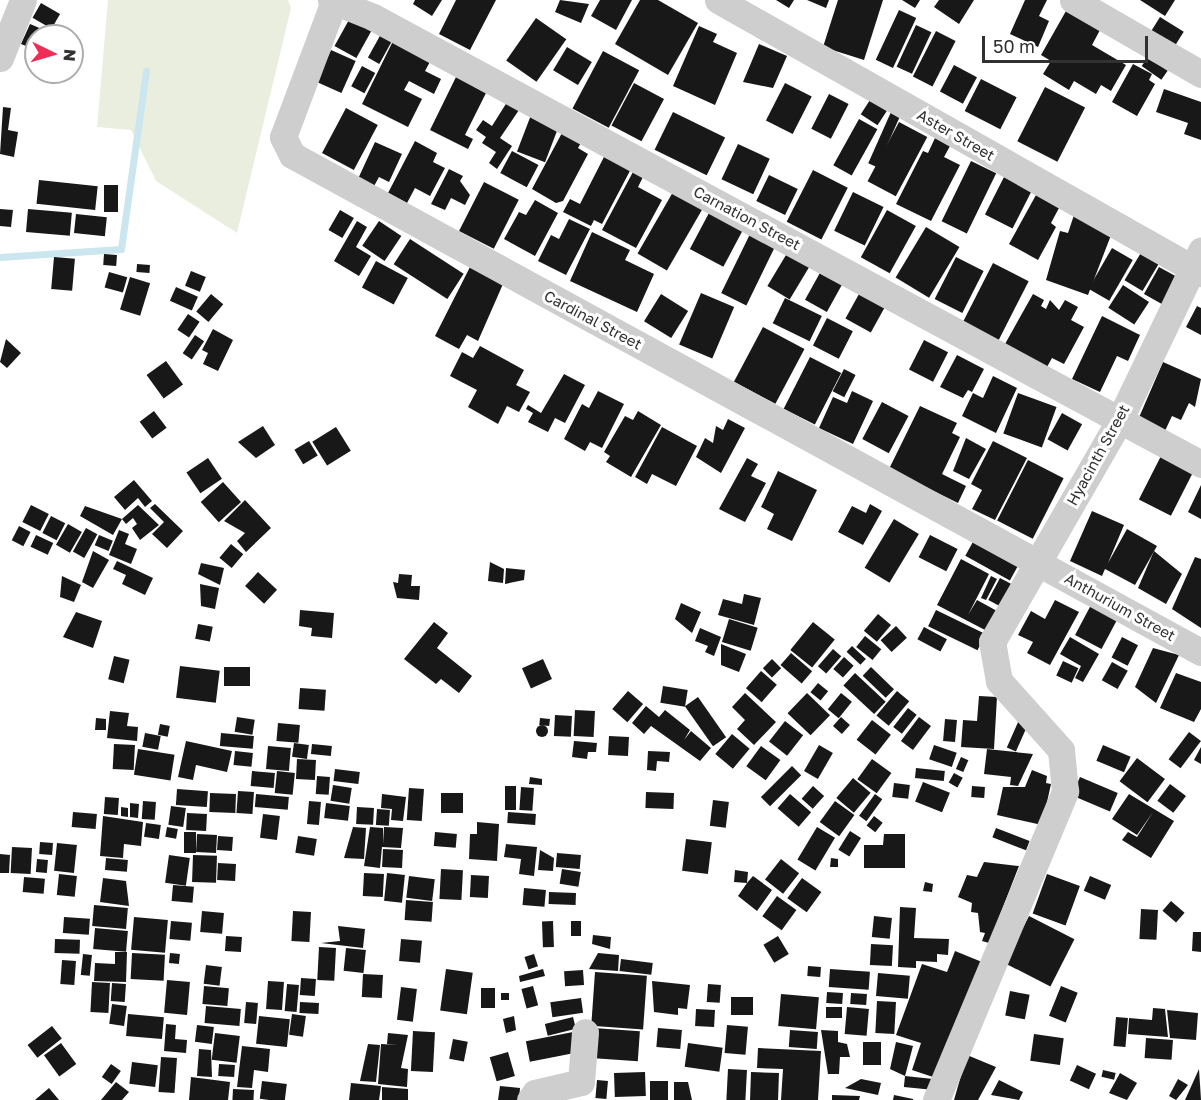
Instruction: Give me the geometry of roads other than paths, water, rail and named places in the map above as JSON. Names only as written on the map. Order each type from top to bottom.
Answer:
[{"type":"street","points":[[0,58],[23,0]]},
{"type":"street","name":"Aster Street","points":[[718,0],[1199,265]]},
{"type":"street","points":[[1073,0],[1201,74]]},
{"type":"street","name":"Carnation Street","points":[[332,2],[379,9],[1201,464]]},
{"type":"street","name":"Cardinal Street","points":[[332,2],[284,137],[291,155],[1038,561]]},
{"type":"street","name":"Hyacinth Street","points":[[936,1100],[1065,791],[1061,750],[999,681],[991,656],[992,642],[1120,419],[1199,265]]},
{"type":"street","name":"Anthurium Street","points":[[1038,561],[1201,652]]},
{"type":"street","points":[[530,1100],[535,1094],[581,1082],[585,1032]]},
{"type":"waterway","points":[[0,257],[121,249],[146,71]]}]
